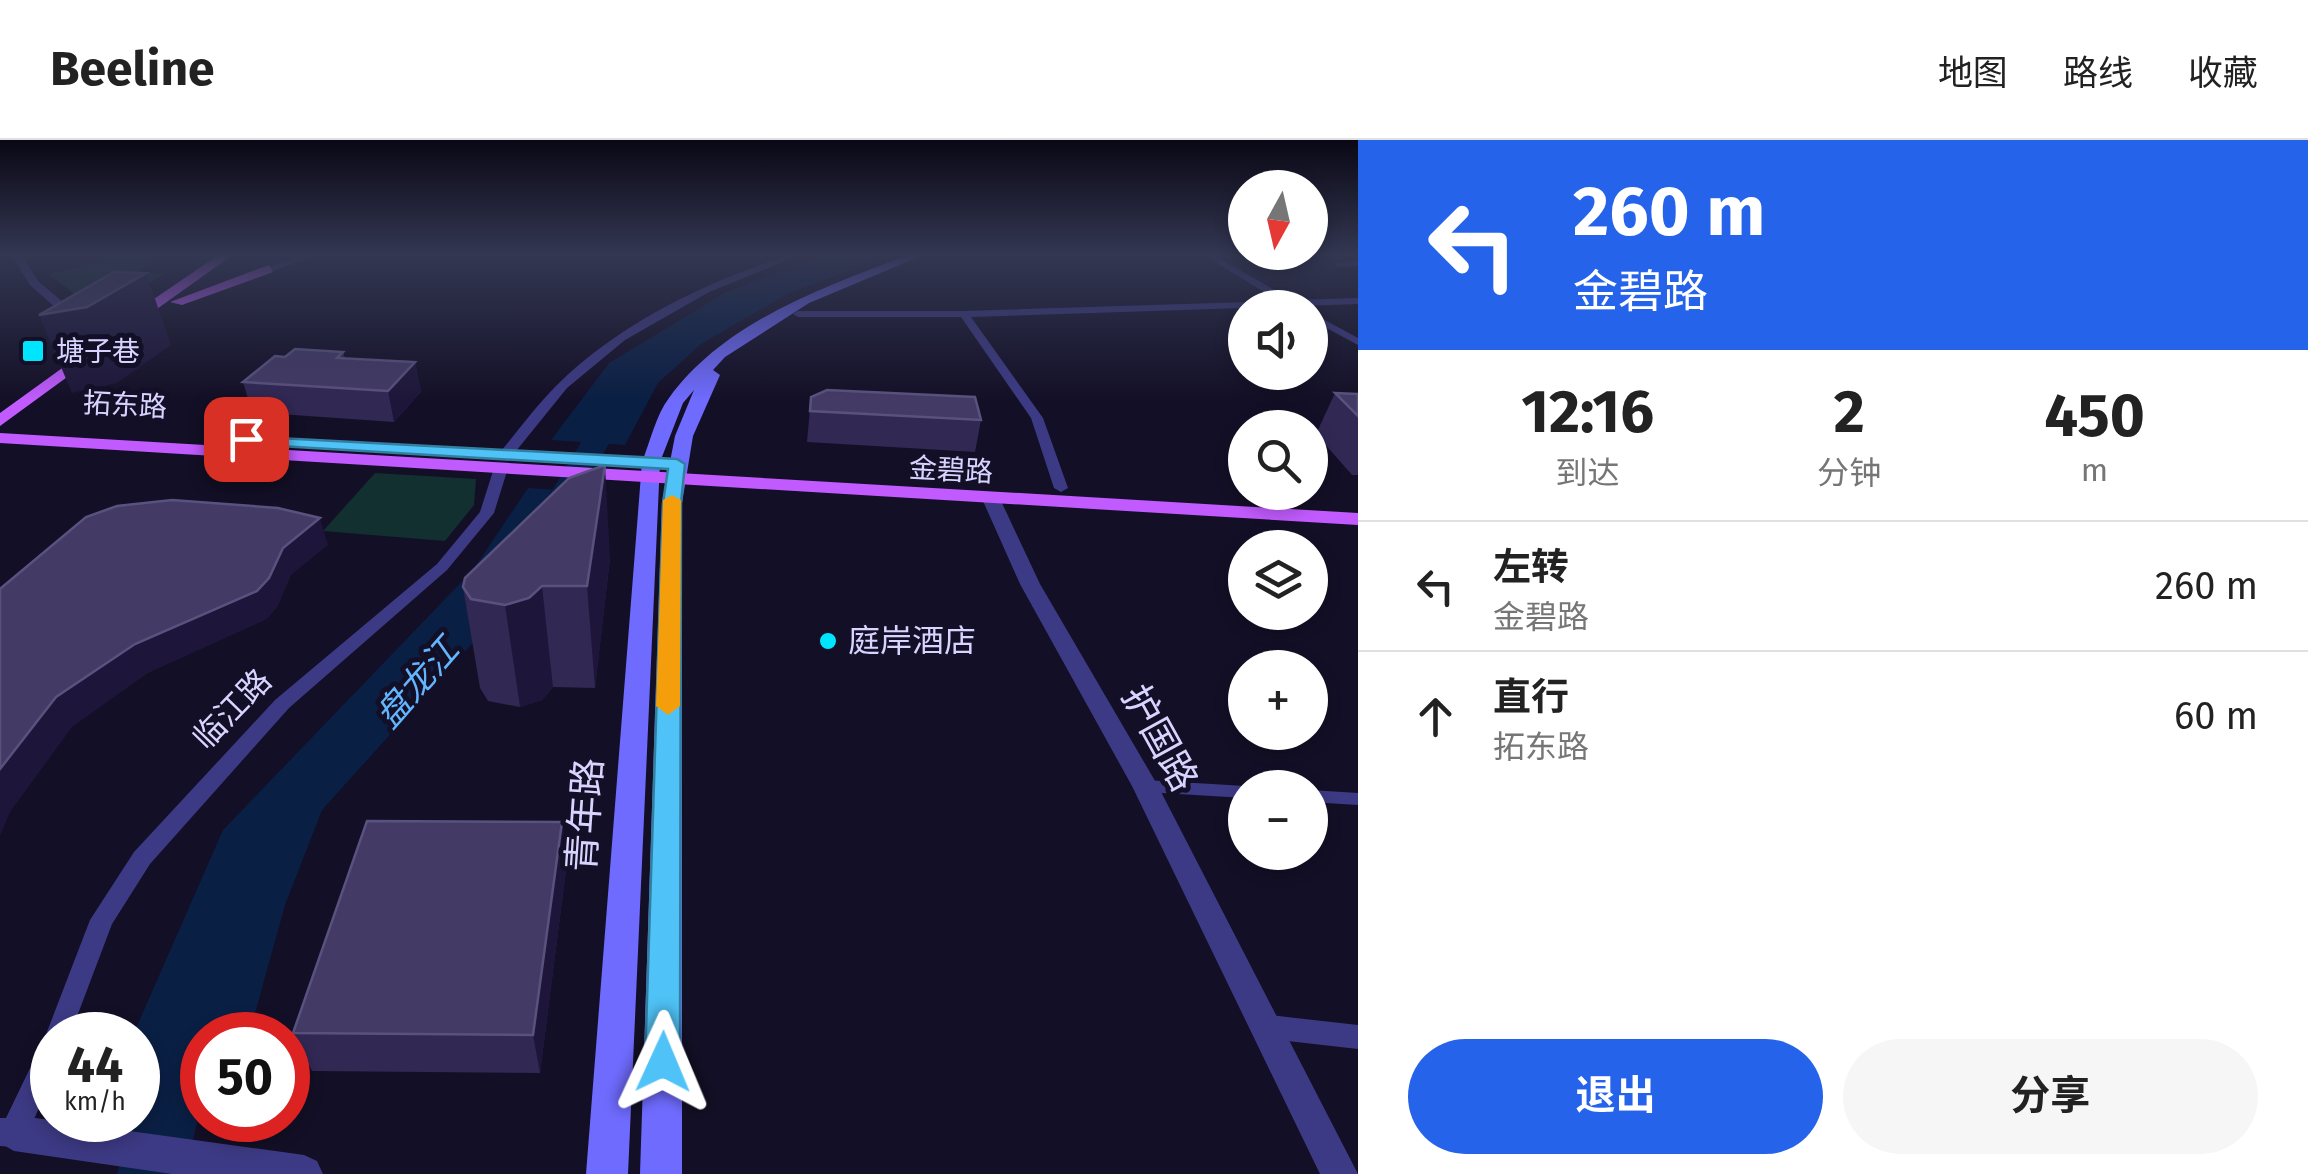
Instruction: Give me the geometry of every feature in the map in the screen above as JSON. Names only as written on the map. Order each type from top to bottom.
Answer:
[{"type":"main road","points":[[0,405],[149,304]]},
{"type":"main road","points":[[0,423],[107,333],[173,304]]},
{"type":"main road","name":"青年路","points":[[607,1174],[646,467],[675,401],[720,354],[800,304]]},
{"type":"main road","points":[[661,1174],[676,472],[694,405],[713,374],[814,304]]},
{"type":"main road","name":"拓东路","points":[[0,423],[504,460]]},
{"type":"main road","name":"拓东路","points":[[0,438],[544,462]]},
{"type":"main road","name":"金碧路","points":[[544,462],[613,475],[646,467]]},
{"type":"main road","name":"金碧路","points":[[544,462],[646,467],[992,500],[1358,519]]},
{"type":"main road","name":"金碧路","points":[[676,472],[1358,504]]},
{"type":"street","points":[[56,304],[107,333]]},
{"type":"street","name":"临江路","points":[[66,1012],[102,920],[142,858],[282,704],[442,567],[487,513],[504,460],[551,398],[598,357],[683,304]]},
{"type":"street","points":[[798,314],[1228,308]]},
{"type":"street","points":[[964,314],[1037,418],[1061,488]]},
{"type":"street","points":[[1328,325],[1358,342]]},
{"type":"street","name":"护国路","points":[[992,500],[1030,584],[1145,786],[1270,1027],[1340,1174]]},
{"type":"street","points":[[1145,786],[1228,791]]},
{"type":"street","points":[[1328,797],[1358,799]]},
{"type":"street","points":[[1270,1027],[1358,1036]]},
{"type":"street","points":[[30,1088],[7,1132],[291,1172]]},
{"type":"green space","points":[[375,473],[476,479],[474,505],[445,541],[323,531]]},
{"type":"water","points":[[706,304],[770,304],[701,344],[658,383],[625,445],[551,440],[609,363]]},
{"type":"water","points":[[528,488],[608,493],[322,810],[285,905],[255,1012],[180,1012],[180,1084],[160,1081],[160,1012],[143,1012],[223,830],[473,570]]},
{"type":"building","points":[[58,304],[92,304],[87,307],[39,315]]},
{"type":"building","points":[[295,349],[343,352],[337,358],[415,362],[388,391],[243,382],[275,356],[285,357]]},
{"type":"building","points":[[827,390],[975,397],[981,420],[810,411],[811,397]]},
{"type":"building","points":[[1335,393],[1358,394],[1358,416]]},
{"type":"building","points":[[605,465],[587,586],[542,586],[529,598],[505,605],[471,599],[463,587],[465,578],[569,478]]},
{"type":"building","points":[[172,500],[278,508],[320,518],[283,548],[269,578],[257,591],[135,644],[56,697],[0,769],[0,589],[86,517],[117,506]]},
{"type":"building","points":[[367,821],[562,822],[533,1035],[310,1033],[310,1012],[300,1012]]},
{"type":"waterway","name":"盘龙江","points":[[555,512],[621,398]]},
{"type":"waterway","name":"盘龙江","points":[[151,1174],[180,1069]]},
{"type":"slow traffic","points":[[668,706],[672,500]]},
{"type":"place","name":"塘子巷","points":[[33,351]]},
{"type":"place","name":"庭岸酒店","points":[[828,641]]},
{"type":"route","points":[[246,439],[677,464],[672,503],[663,1062]]}]
